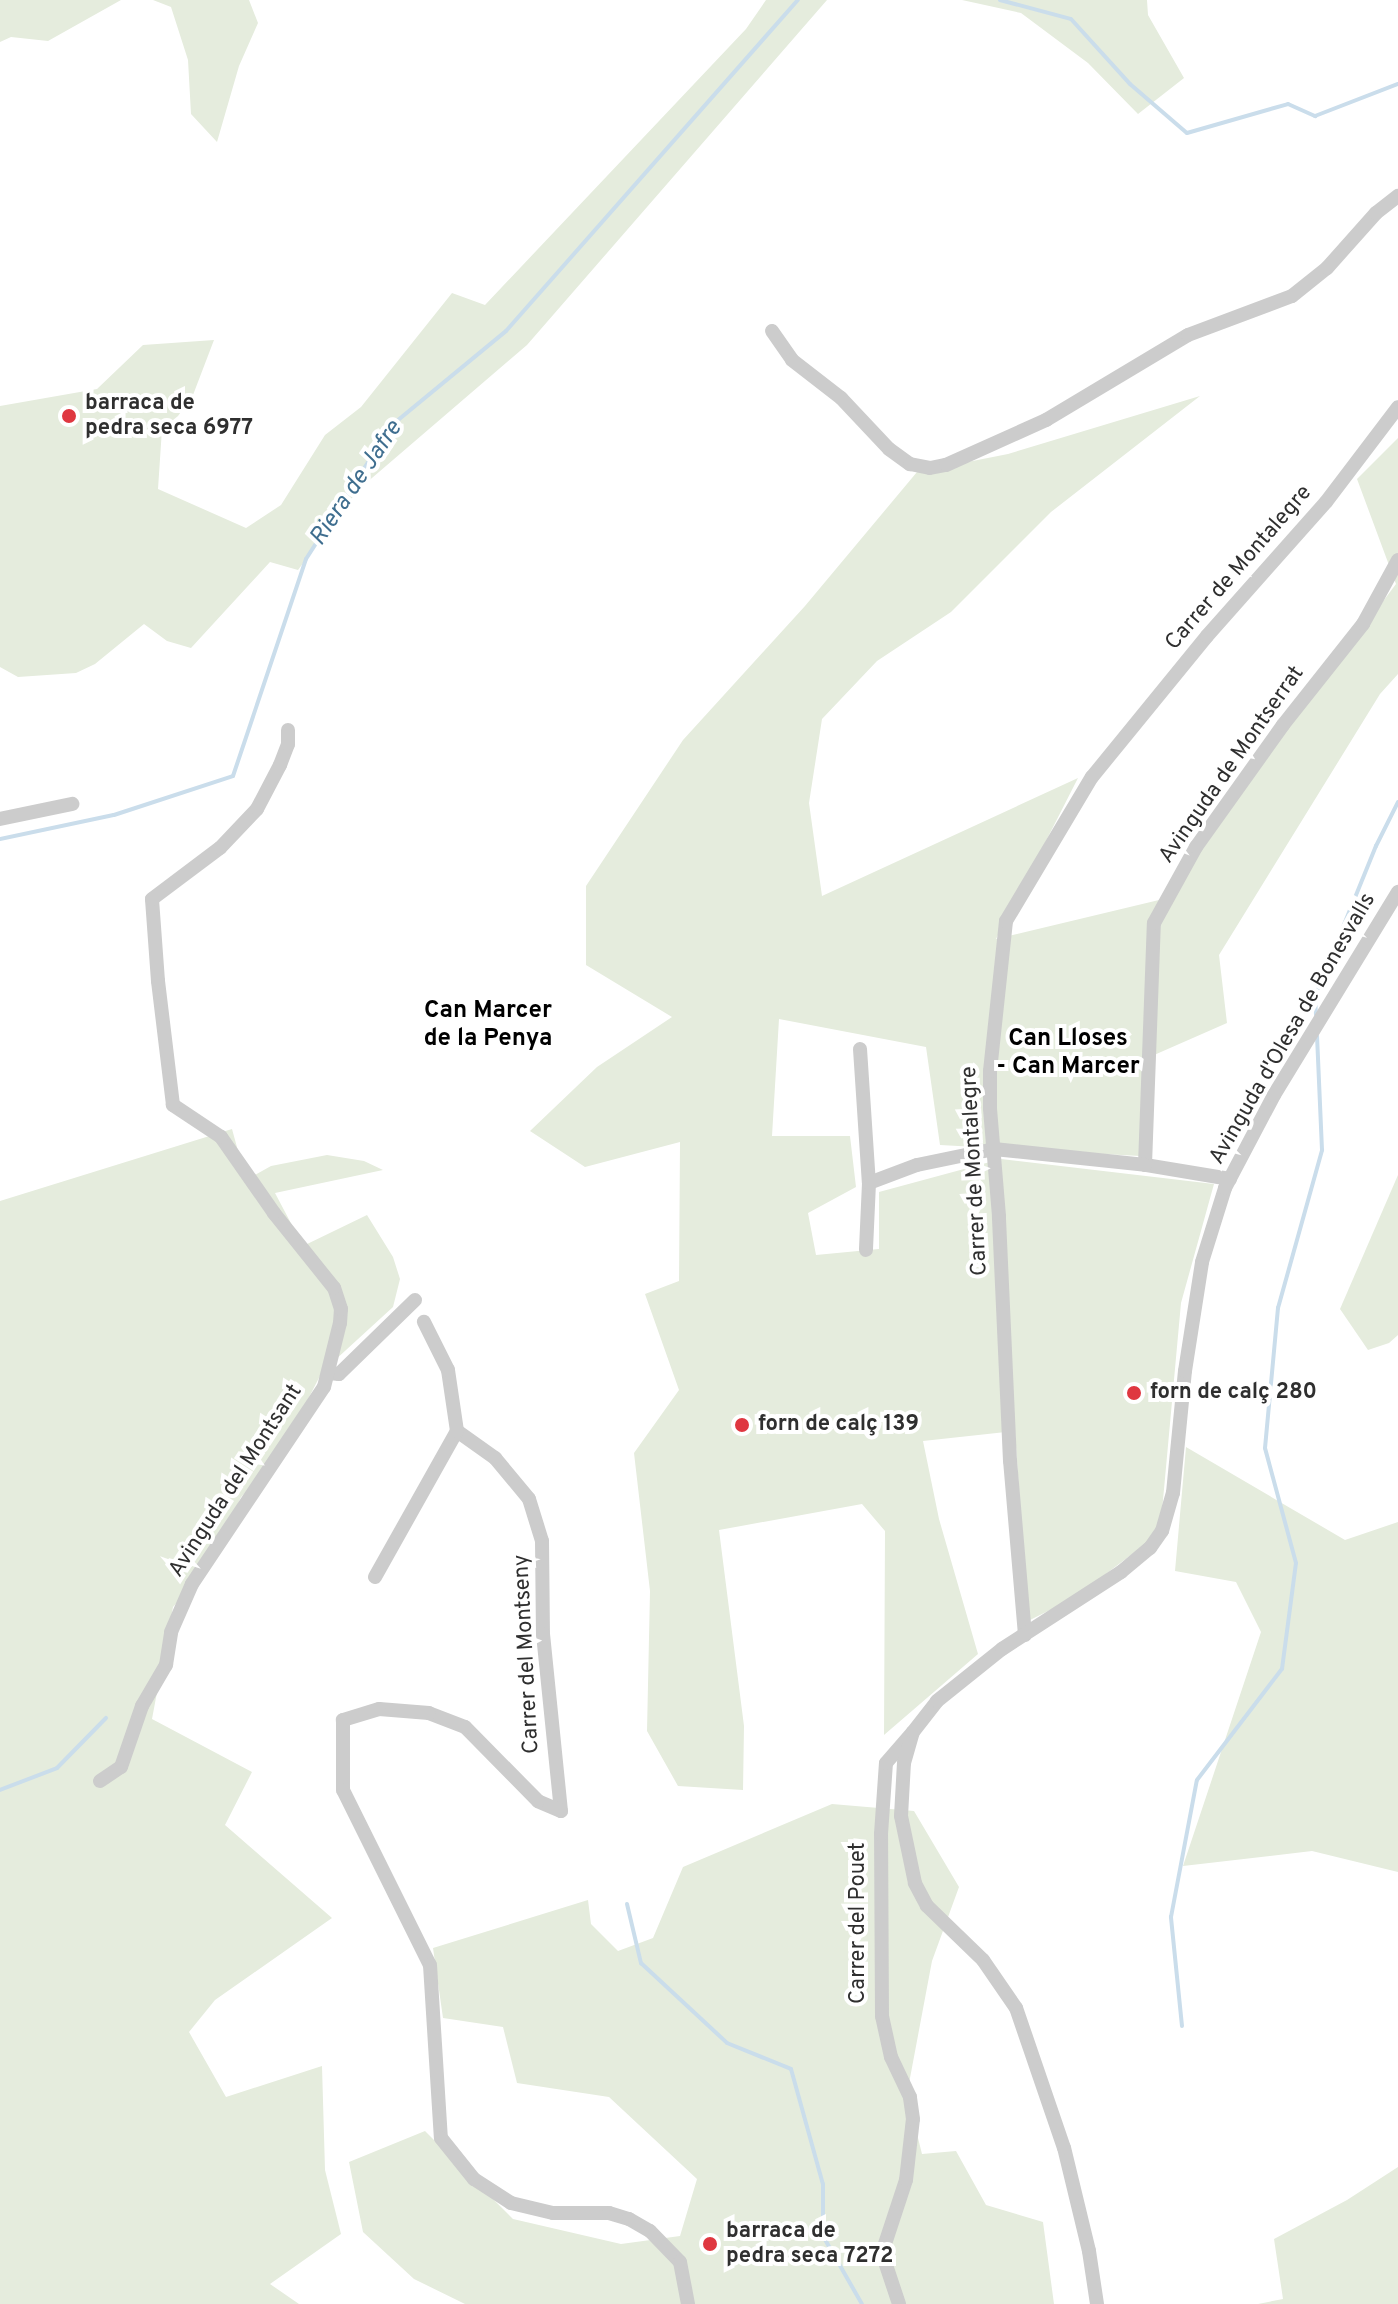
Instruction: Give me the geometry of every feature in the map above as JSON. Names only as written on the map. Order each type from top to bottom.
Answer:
[{"type":"street","points":[[772,331],[792,360],[841,398],[889,449],[910,464],[930,468],[959,461],[1046,420],[1188,335],[1292,296],[1327,268],[1376,213],[1398,196]]},
{"type":"street","name":"Carrer de Montalegre","points":[[1025,1635],[1010,1461],[990,1071],[1006,921],[1092,777],[1207,636],[1326,502],[1398,407]]},
{"type":"street","name":"Avinguda de Montserrat","points":[[1145,1165],[1154,923],[1196,847],[1283,725],[1363,624],[1398,560]]},
{"type":"street","name":"Avinguda del Montsant","points":[[100,1781],[121,1767],[142,1706],[166,1665],[171,1632],[192,1584],[300,1427],[329,1373],[341,1309],[334,1288],[274,1213],[221,1137],[173,1105],[152,899],[220,848],[257,809],[280,765],[288,744],[288,730]]},
{"type":"street","points":[[0,819],[72,804]]},
{"type":"street","name":"Avinguda d'Olesa de Bonesvalls","points":[[1097,2304],[1089,2251],[1064,2148],[1016,2008],[983,1960],[927,1906],[915,1883],[901,1816],[904,1763],[913,1732],[937,1701],[1025,1635],[1121,1572],[1150,1548],[1162,1531],[1173,1493],[1185,1371],[1202,1262],[1230,1179],[1274,1095],[1398,892]]},
{"type":"street","points":[[860,1049],[869,1183],[866,1250]]},
{"type":"street","points":[[869,1183],[917,1165],[994,1149],[1145,1165],[1230,1179]]},
{"type":"street","points":[[329,1373],[339,1374],[415,1300]]},
{"type":"street","points":[[375,1577],[457,1431],[448,1370],[424,1322]]},
{"type":"street","name":"Carrer del Montseny","points":[[457,1431],[495,1458],[529,1499],[542,1541],[543,1634],[561,1811],[538,1801],[465,1727],[429,1713],[379,1709],[343,1720],[343,1790],[430,1965],[441,2138],[474,2179],[511,2203],[553,2213],[609,2213],[629,2219],[650,2231],[680,2262],[688,2304]]},
{"type":"street","name":"Carrer del Pouet","points":[[899,2304],[882,2253],[906,2180],[913,2119],[910,2097],[891,2057],[882,2016],[881,1834],[886,1763],[913,1732]]},
{"type":"green space","points":[[0,0],[121,0],[48,41],[11,37],[0,42]]},
{"type":"green space","points":[[153,0],[249,0],[258,23],[239,66],[217,142],[191,114],[188,60],[171,7]]},
{"type":"green space","points":[[766,0],[827,0],[527,345],[358,490],[298,570],[270,562],[191,648],[167,641],[144,624],[95,664],[76,673],[18,677],[0,667],[0,406],[97,389],[143,345],[214,340],[193,395],[178,416],[162,429],[158,489],[246,528],[281,505],[325,435],[361,407],[452,293],[485,305],[746,29]]},
{"type":"green space","points":[[962,0],[1147,0],[1148,15],[1184,78],[1138,114],[1088,63],[1021,13]]},
{"type":"green space","points":[[1200,396],[1051,512],[951,612],[877,661],[822,719],[809,803],[822,896],[1078,778],[996,939],[1159,900],[1396,584],[1357,479],[1398,438],[1398,674],[1380,694],[1219,955],[1227,1023],[1145,1059],[1140,1156],[940,1145],[926,1047],[779,1019],[772,1136],[850,1136],[856,1187],[808,1213],[816,1255],[879,1249],[879,1192],[1001,1159],[1214,1184],[1181,1303],[1160,1533],[1074,1598],[1028,1621],[1015,1431],[923,1441],[939,1519],[978,1654],[884,1735],[885,1531],[862,1504],[719,1530],[744,1726],[743,1790],[678,1786],[647,1731],[650,1591],[634,1453],[679,1390],[645,1294],[679,1281],[680,1142],[585,1167],[530,1131],[597,1067],[672,1017],[586,965],[586,886],[683,740],[805,606],[917,472],[1008,454]]},
{"type":"green space","points":[[232,1129],[246,1180],[271,1166],[327,1155],[364,1161],[383,1170],[275,1193],[303,1246],[367,1215],[393,1257],[400,1279],[393,1307],[322,1372],[274,1465],[241,1497],[209,1567],[173,1607],[152,1719],[252,1772],[225,1825],[332,1918],[215,2000],[189,2032],[226,2097],[322,2066],[325,2170],[341,2234],[270,2284],[299,2304],[0,2304],[0,1201]]},
{"type":"green space","points":[[1398,1175],[1398,1335],[1389,1343],[1368,1350],[1340,1309]]},
{"type":"green space","points":[[1186,1447],[1345,1540],[1398,1522],[1398,1872],[1312,1851],[1183,1866],[1261,1632],[1236,1582],[1175,1571]]},
{"type":"green space","points":[[832,1804],[914,1811],[959,1887],[932,1961],[907,2094],[922,2154],[956,2151],[986,2205],[1043,2222],[1054,2304],[465,2304],[414,2279],[363,2232],[349,2162],[425,2131],[513,2219],[621,2244],[680,2236],[697,2179],[609,2097],[517,2083],[503,2027],[443,2018],[433,1948],[588,1900],[591,1924],[618,1951],[653,1938],[683,1867]]},
{"type":"green space","points":[[1398,2167],[1398,2304],[1258,2304],[1283,2299],[1274,2239],[1347,2200]]},
{"type":"waterway","name":"Riera de Jafre","points":[[0,839],[114,815],[233,776],[306,559],[392,425],[506,331],[798,0]]},
{"type":"waterway","points":[[1000,0],[1071,19],[1130,84],[1187,133],[1288,104],[1315,116],[1398,84]]},
{"type":"waterway","points":[[1316,1015],[1315,996],[1376,846],[1398,802]]},
{"type":"waterway","points":[[1182,2026],[1171,1917],[1197,1780],[1282,1669],[1296,1563],[1265,1448],[1278,1308],[1322,1150],[1317,1036]]},
{"type":"waterway","points":[[0,1790],[57,1768],[106,1718]]},
{"type":"waterway","points":[[627,1904],[641,1963],[727,2043],[791,2069],[823,2184],[823,2236],[862,2304]]},
{"type":"place","name":"barraca de pedra seca 6977","points":[[69,416]]},
{"type":"place","name":"forn de calç 280","points":[[1134,1393]]},
{"type":"place","name":"forn de calç 139","points":[[742,1425]]},
{"type":"place","name":"barraca de pedra seca 7272","points":[[710,2244]]},
{"type":"district","name":"Can Marcer de la Penya","points":[[488,1026]]},
{"type":"district","name":"Can Lloses - Can Marcer","points":[[1068,1054]]}]
